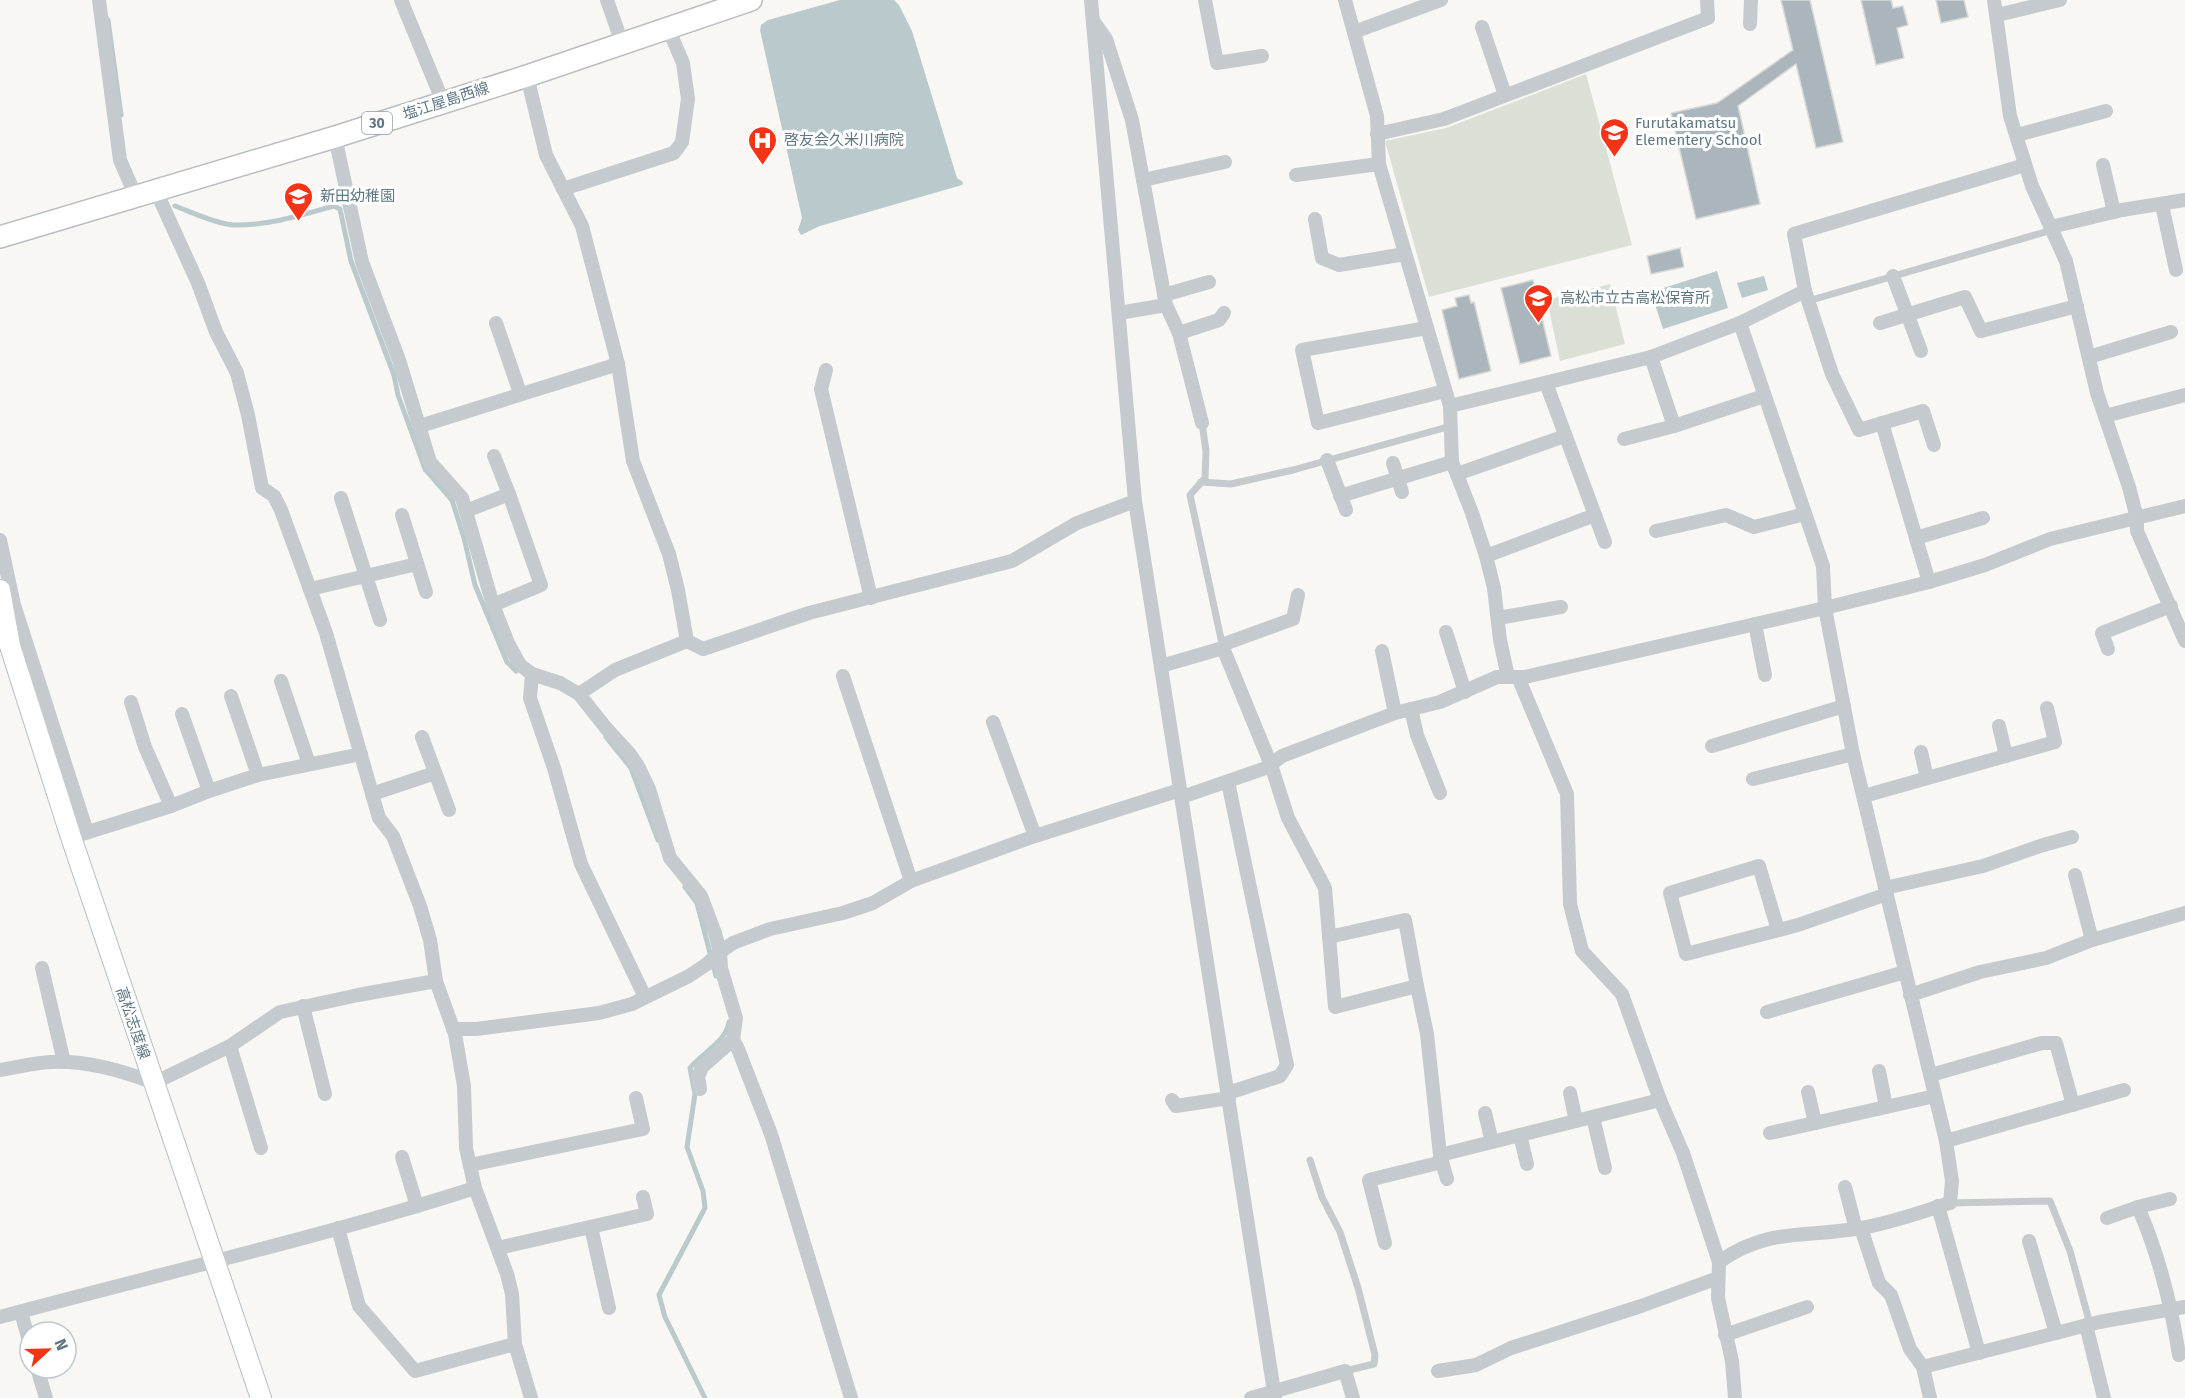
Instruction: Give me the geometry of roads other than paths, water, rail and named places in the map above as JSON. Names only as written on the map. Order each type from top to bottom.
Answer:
[{"type":"main road","name":"塩江屋島西線","points":[[0,237],[335,137],[527,76],[752,0]]},
{"type":"main road","name":"高松志度線","points":[[0,590],[5,637],[79,835],[154,1083],[261,1398]]},
{"type":"street","points":[[99,0],[120,160],[146,194],[198,283],[216,332],[237,373],[248,415],[262,488],[274,496],[281,510],[326,633],[379,818],[393,836],[420,906],[430,940],[436,981],[453,1029],[464,1086],[466,1148],[475,1188],[498,1248],[512,1294],[515,1344],[531,1398]]},
{"type":"street","points":[[401,0],[443,102]]},
{"type":"street","points":[[607,0],[622,43]]},
{"type":"street","points":[[1091,0],[1135,501],[1275,1394]]},
{"type":"street","points":[[1205,0],[1217,63],[1263,56]]},
{"type":"street","points":[[1345,0],[1377,116],[1379,164],[1450,406],[1454,468],[1485,556],[1513,677],[1567,794],[1570,904],[1582,951],[1622,994],[1660,1100],[1683,1153],[1719,1262],[1718,1298],[1732,1361],[1735,1398]]},
{"type":"street","points":[[1354,32],[1441,0]]},
{"type":"street","points":[[1377,134],[1443,119],[1708,18],[1707,0]]},
{"type":"street","points":[[1750,24],[1751,0]]},
{"type":"street","points":[[1994,0],[2010,116],[2032,186],[2066,261],[2105,416],[2129,487],[2137,518],[2137,531],[2185,641]]},
{"type":"street","points":[[1997,15],[2060,0]]},
{"type":"street","points":[[1093,20],[1106,39],[1132,120],[1165,300],[1179,333],[1202,423]]},
{"type":"street","points":[[1482,27],[1505,95]]},
{"type":"street","points":[[563,189],[674,153],[682,142],[688,99],[682,63],[668,28]]},
{"type":"street","points":[[527,76],[546,155],[582,226],[618,364],[633,461],[669,554],[687,641]]},
{"type":"street","points":[[2017,135],[2106,111]]},
{"type":"street","points":[[335,137],[362,262],[399,360],[430,462],[462,498],[493,605],[508,643],[520,665],[532,674],[560,683],[579,694],[638,766],[649,789],[670,858],[702,896],[714,958],[721,968],[736,1018],[732,1040],[702,1067],[698,1077],[700,1089]]},
{"type":"street","points":[[1143,180],[1225,162]]},
{"type":"street","points":[[1296,175],[1379,164]]},
{"type":"street","points":[[1934,445],[1923,411],[1859,430],[1832,374],[1807,296],[1794,234],[2025,165]]},
{"type":"street","points":[[2103,165],[2114,212]]},
{"type":"street","points":[[2051,228],[2114,212],[2185,200]]},
{"type":"street","points":[[2162,205],[2176,270]]},
{"type":"street","points":[[1315,219],[1322,258],[1339,265],[1405,254]]},
{"type":"street","points":[[1893,276],[1920,351]]},
{"type":"street","points":[[1119,313],[1165,300],[1209,282]]},
{"type":"street","points":[[1450,406],[1651,357],[1807,296]]},
{"type":"street","points":[[1880,324],[1965,297],[1981,332],[2077,306]]},
{"type":"street","points":[[1179,333],[1219,320],[1224,313]]},
{"type":"street","points":[[496,323],[520,393]]},
{"type":"street","points":[[1740,323],[1823,566],[1825,608],[1853,754],[1946,1141],[1953,1181],[1944,1205],[1979,1353]]},
{"type":"street","points":[[1427,328],[1302,350],[1317,423],[1445,391]]},
{"type":"street","points":[[2089,357],[2171,332]]},
{"type":"street","points":[[1651,357],[1674,426]]},
{"type":"street","points":[[420,426],[618,364]]},
{"type":"street","points":[[825,370],[821,389],[871,598]]},
{"type":"street","points":[[1545,383],[1605,542]]},
{"type":"street","points":[[2105,416],[2185,395]]},
{"type":"street","points":[[1624,439],[1674,426],[1764,396]]},
{"type":"street","points":[[1882,423],[1929,582]]},
{"type":"street","points":[[1340,496],[1400,485],[1565,436]]},
{"type":"street","points":[[493,605],[540,585],[494,456]]},
{"type":"street","points":[[1327,460],[1346,510]]},
{"type":"street","points":[[1393,463],[1400,485]]},
{"type":"street","points":[[466,511],[509,494]]},
{"type":"street","points":[[341,498],[380,620]]},
{"type":"street","points":[[579,694],[615,670],[687,641],[703,649],[809,613],[1012,561],[1077,523],[1135,501]]},
{"type":"street","points":[[453,1029],[476,1029],[599,1013],[632,1004],[689,976],[733,943],[770,929],[873,903],[911,881],[1035,836],[1228,782],[1271,765],[1282,756],[1395,713],[1440,702],[1497,677],[1513,677],[1825,608],[1929,582],[1985,565],[2050,539],[2185,506]]},
{"type":"street","points":[[1656,531],[1726,514],[1754,527],[1805,514]]},
{"type":"street","points":[[402,515],[426,592]]},
{"type":"street","points":[[1485,556],[1595,515]]},
{"type":"street","points":[[1916,537],[1983,518]]},
{"type":"street","points":[[0,540],[14,605],[79,835],[258,775],[361,754]]},
{"type":"street","points":[[310,589],[417,564]]},
{"type":"street","points":[[1161,666],[1222,648],[1227,643],[1293,619],[1298,595]]},
{"type":"street","points":[[2108,649],[2102,633],[2171,606]]},
{"type":"street","points":[[1498,618],[1561,607]]},
{"type":"street","points":[[1755,624],[1765,675]]},
{"type":"street","points":[[1446,632],[1464,692]]},
{"type":"street","points":[[1222,648],[1271,765],[1288,818],[1325,888],[1335,1007],[1417,986]]},
{"type":"street","points":[[1382,651],[1395,713]]},
{"type":"street","points":[[532,674],[530,698],[554,768],[581,864],[645,997]]},
{"type":"street","points":[[843,676],[911,881]]},
{"type":"street","points":[[281,681],[309,764]]},
{"type":"street","points":[[231,696],[258,775]]},
{"type":"street","points":[[130,702],[145,747],[171,806]]},
{"type":"street","points":[[1712,746],[1844,706]]},
{"type":"street","points":[[1864,796],[2055,742],[2047,708]]},
{"type":"street","points":[[1411,709],[1417,735],[1440,793]]},
{"type":"street","points":[[182,714],[209,790]]},
{"type":"street","points":[[993,722],[1035,836]]},
{"type":"street","points":[[1999,726],[2006,756]]},
{"type":"street","points":[[422,737],[449,810]]},
{"type":"street","points":[[1921,752],[1928,778]]},
{"type":"street","points":[[1753,779],[1853,754]]},
{"type":"street","points":[[372,794],[435,773]]},
{"type":"street","points":[[1172,1100],[1176,1106],[1228,1096],[1280,1076],[1287,1065],[1228,782]]},
{"type":"street","points":[[1778,930],[1759,866],[1670,893],[1686,954],[1778,930],[1886,891],[1983,867],[2072,837]]},
{"type":"street","points":[[2074,875],[2092,940]]},
{"type":"street","points":[[1910,995],[1980,972],[2046,958],[2092,940],[2185,913]]},
{"type":"street","points":[[1329,937],[1405,920],[1427,1034],[1441,1158],[1447,1179]]},
{"type":"street","points":[[42,968],[64,1062]]},
{"type":"street","points":[[1767,1012],[1905,972]]},
{"type":"street","points":[[0,1070],[50,1062],[86,1063],[133,1074],[154,1083],[230,1046],[280,1012],[436,981]]},
{"type":"street","points":[[303,1006],[325,1094]]},
{"type":"street","points":[[732,1040],[738,1049],[771,1134],[851,1398]]},
{"type":"street","points":[[1930,1075],[2042,1043],[2056,1043],[2073,1105]]},
{"type":"street","points":[[230,1046],[261,1148]]},
{"type":"street","points":[[1879,1071],[1886,1107]]},
{"type":"street","points":[[1946,1141],[2124,1090]]},
{"type":"street","points":[[1808,1092],[1815,1123]]},
{"type":"street","points":[[1570,1093],[1576,1121]]},
{"type":"street","points":[[1770,1133],[1935,1096]]},
{"type":"street","points":[[470,1165],[643,1129],[636,1098]]},
{"type":"street","points":[[1385,1243],[1369,1180],[1492,1142],[1660,1100]]},
{"type":"street","points":[[1485,1113],[1492,1142]]},
{"type":"street","points":[[1593,1117],[1605,1168]]},
{"type":"street","points":[[1520,1135],[1527,1164]]},
{"type":"street","points":[[402,1157],[417,1206]]},
{"type":"street","points":[[1845,1187],[1879,1283],[1891,1295],[1910,1349],[1923,1367],[1930,1398]]},
{"type":"street","points":[[0,1317],[215,1262],[475,1188]]},
{"type":"street","points":[[498,1248],[647,1214],[643,1197]]},
{"type":"street","points":[[2107,1218],[2170,1199]]},
{"type":"street","points":[[1719,1262],[1737,1250],[1770,1237],[1858,1228],[1944,1205]]},
{"type":"street","points":[[2138,1207],[2179,1308],[2179,1355]]},
{"type":"street","points":[[591,1227],[609,1308]]},
{"type":"street","points":[[338,1228],[359,1306],[415,1371],[515,1344]]},
{"type":"street","points":[[2030,1241],[2056,1333]]},
{"type":"street","points":[[1438,1371],[1476,1365],[1511,1348],[1641,1306],[1718,1278]]},
{"type":"street","points":[[1725,1335],[1807,1307]]},
{"type":"street","points":[[1923,1367],[2088,1325],[2179,1308]]},
{"type":"street","points":[[21,1312],[23,1320]]},
{"type":"street","points":[[2088,1325],[2104,1398]]},
{"type":"street","points":[[1251,1398],[1275,1394],[1345,1371],[1353,1398]]},
{"type":"street","points":[[41,1380],[46,1398]]},
{"type":"lane","points":[[1807,296],[1893,276],[2051,228]]},
{"type":"lane","points":[[1202,423],[1206,451],[1205,478],[1190,495],[1222,648]]},
{"type":"lane","points":[[1201,482],[1231,484],[1451,426]]},
{"type":"lane","points":[[1310,1160],[1322,1197],[1340,1232],[1358,1288],[1375,1355],[1374,1364],[1345,1371]]},
{"type":"lane","points":[[1944,1205],[2050,1202],[2070,1251],[2088,1325]]},
{"type":"waterway","points":[[108,20],[121,115]]},
{"type":"waterway","points":[[175,206],[211,220],[233,225],[271,222],[334,206],[340,209],[351,261],[394,375],[398,395],[425,469],[452,500],[475,585],[507,662],[516,671]]},
{"type":"waterway","points":[[606,737],[631,768],[658,840]]},
{"type":"waterway","points":[[685,887],[697,903],[716,976]]},
{"type":"waterway","points":[[705,1398],[665,1317],[659,1295],[705,1208],[703,1191],[687,1147],[695,1094],[690,1068],[719,1041],[729,1022]]},
{"type":"place","name":"Furutakamatsu Elementery School","points":[[1614,158]]},
{"type":"place","name":"啓友会久米川病院","points":[[763,166]]},
{"type":"place","name":"新田幼稚園","points":[[299,222]]},
{"type":"place","name":"高松市立古高松保育所","points":[[1539,324]]}]
